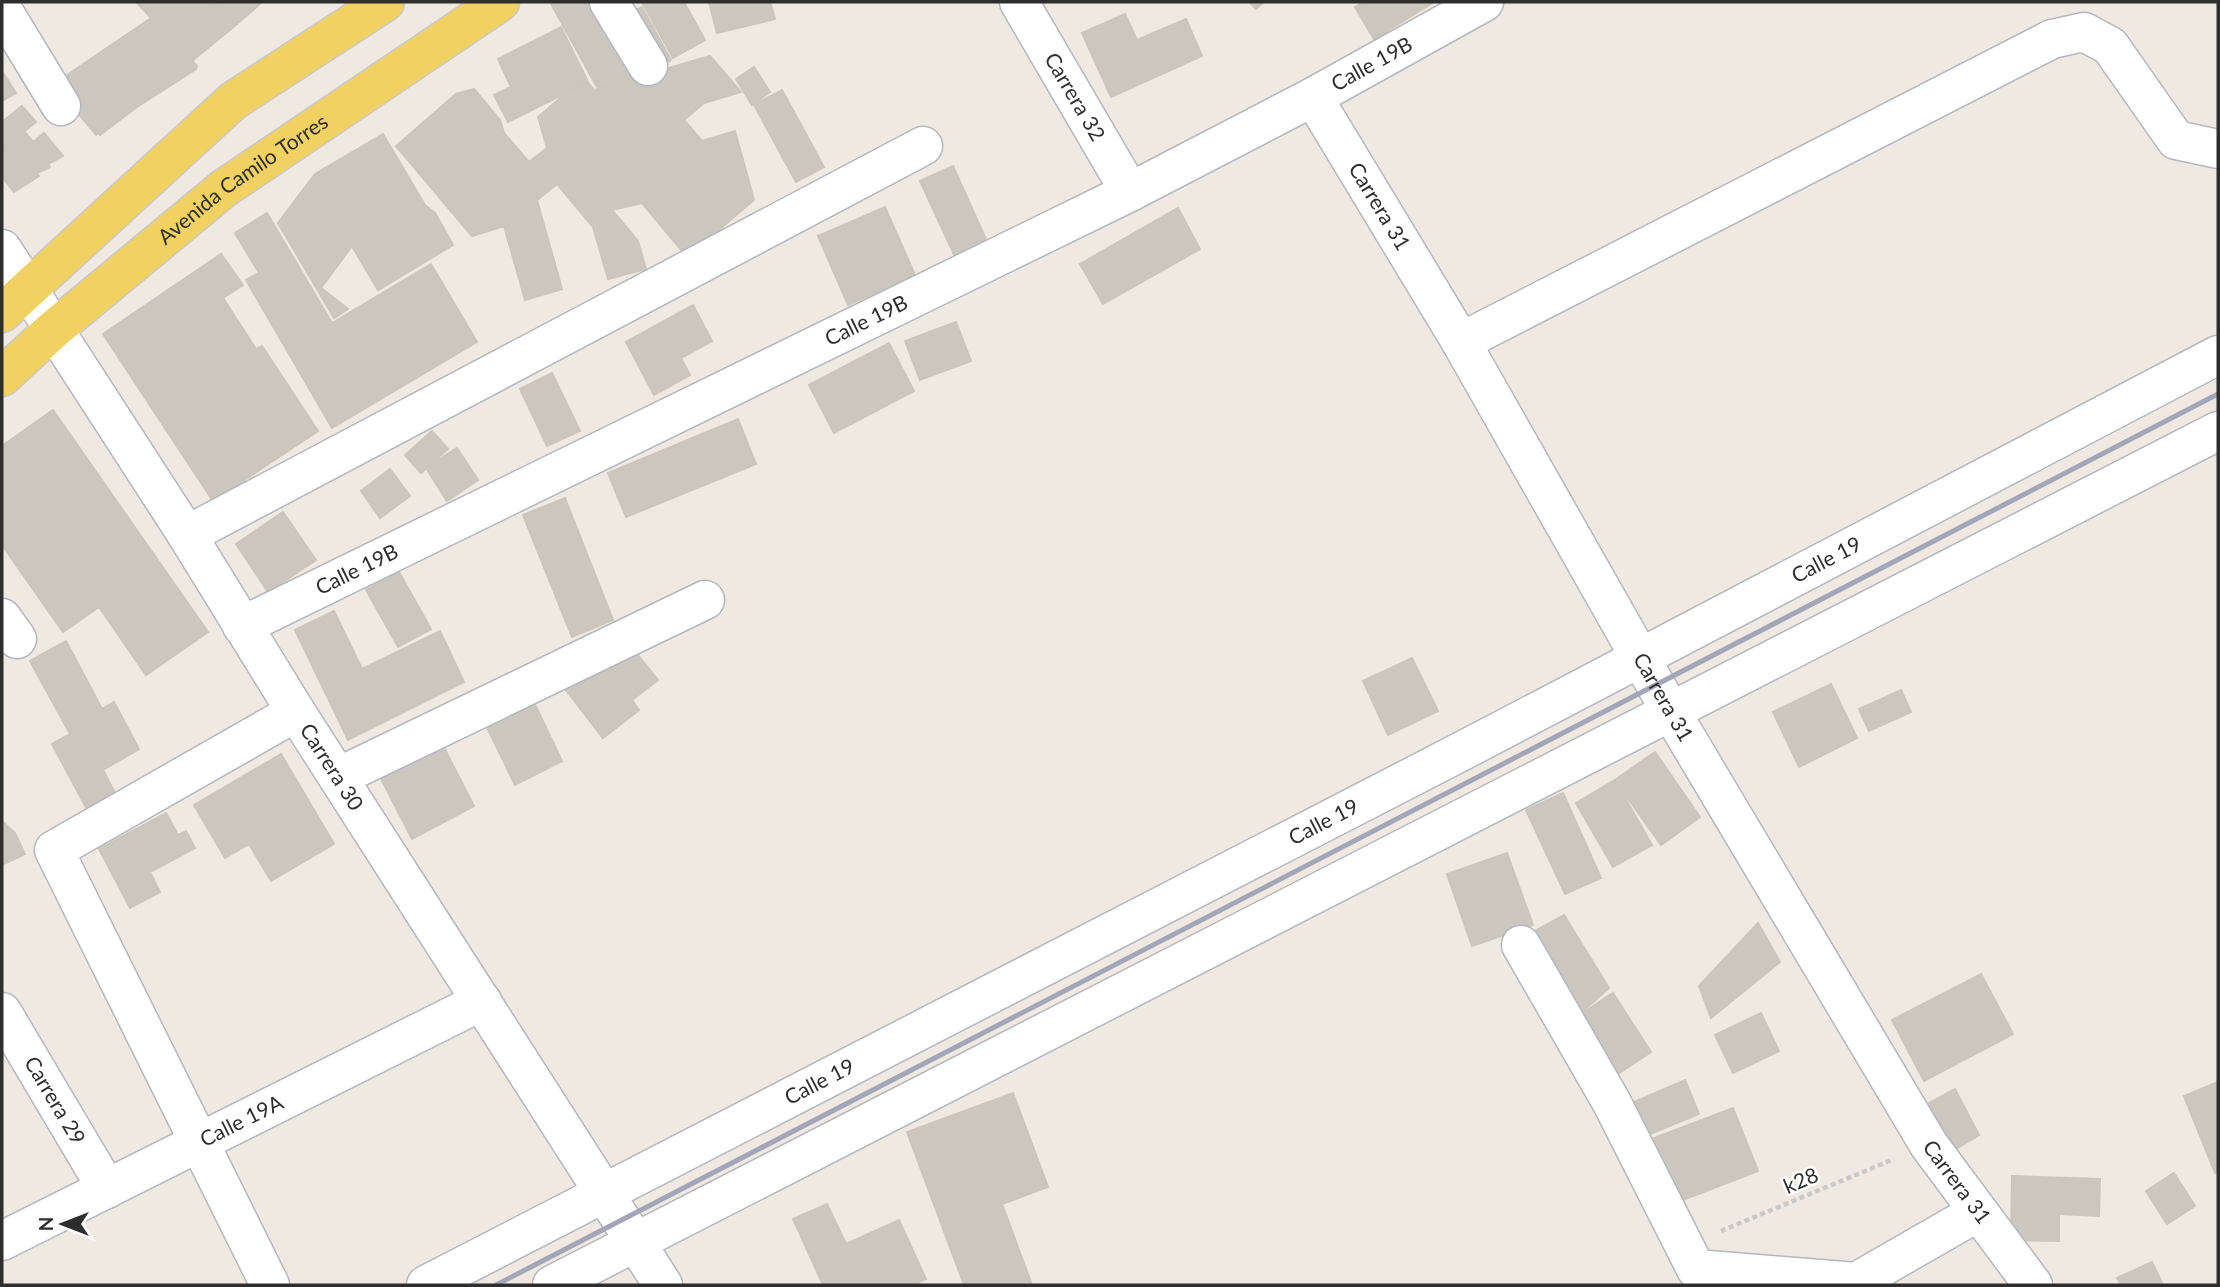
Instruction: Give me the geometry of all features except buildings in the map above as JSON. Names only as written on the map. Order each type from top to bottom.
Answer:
[{"type":"main road","points":[[14,301],[233,101],[385,2]]},
{"type":"main road","name":"Avenida Camilo Torres","points":[[2,377],[53,330],[223,189],[500,2]]},
{"type":"street","points":[[609,2],[648,66]]},
{"type":"street","name":"Carrera 32","points":[[1020,2],[1130,192]]},
{"type":"street","name":"Calle 19B","points":[[242,626],[1130,192],[1313,97],[1484,2]]},
{"type":"street","points":[[2,9],[61,106]]},
{"type":"street","points":[[1461,342],[2052,39],[2084,32],[2110,46],[2176,140],[2218,149]]},
{"type":"street","name":"Carrera 31","points":[[1313,97],[1461,342],[1671,712],[1928,1145],[2033,1285]]},
{"type":"street","points":[[187,535],[923,146]]},
{"type":"street","name":"Carrera 30","points":[[2,249],[14,301],[53,330],[187,535],[296,712],[663,1285]]},
{"type":"street","name":"Calle 19","points":[[426,1285],[1429,768],[2218,355]]},
{"type":"street","points":[[551,1285],[2218,431]]},
{"type":"street","points":[[338,777],[705,600]]},
{"type":"street","points":[[270,1285],[54,850],[296,712]]},
{"type":"street","points":[[1521,945],[1612,1103],[1683,1267],[1856,1282],[1978,1212]]},
{"type":"street","name":"Calle 19A","points":[[2,1241],[482,1001]]},
{"type":"street","name":"Carrera 29","points":[[2,1013],[107,1189]]},
{"type":"path","name":"k28","points":[[1683,1267],[1928,1145]]},
{"type":"railway","points":[[496,1285],[2218,394]]}]
